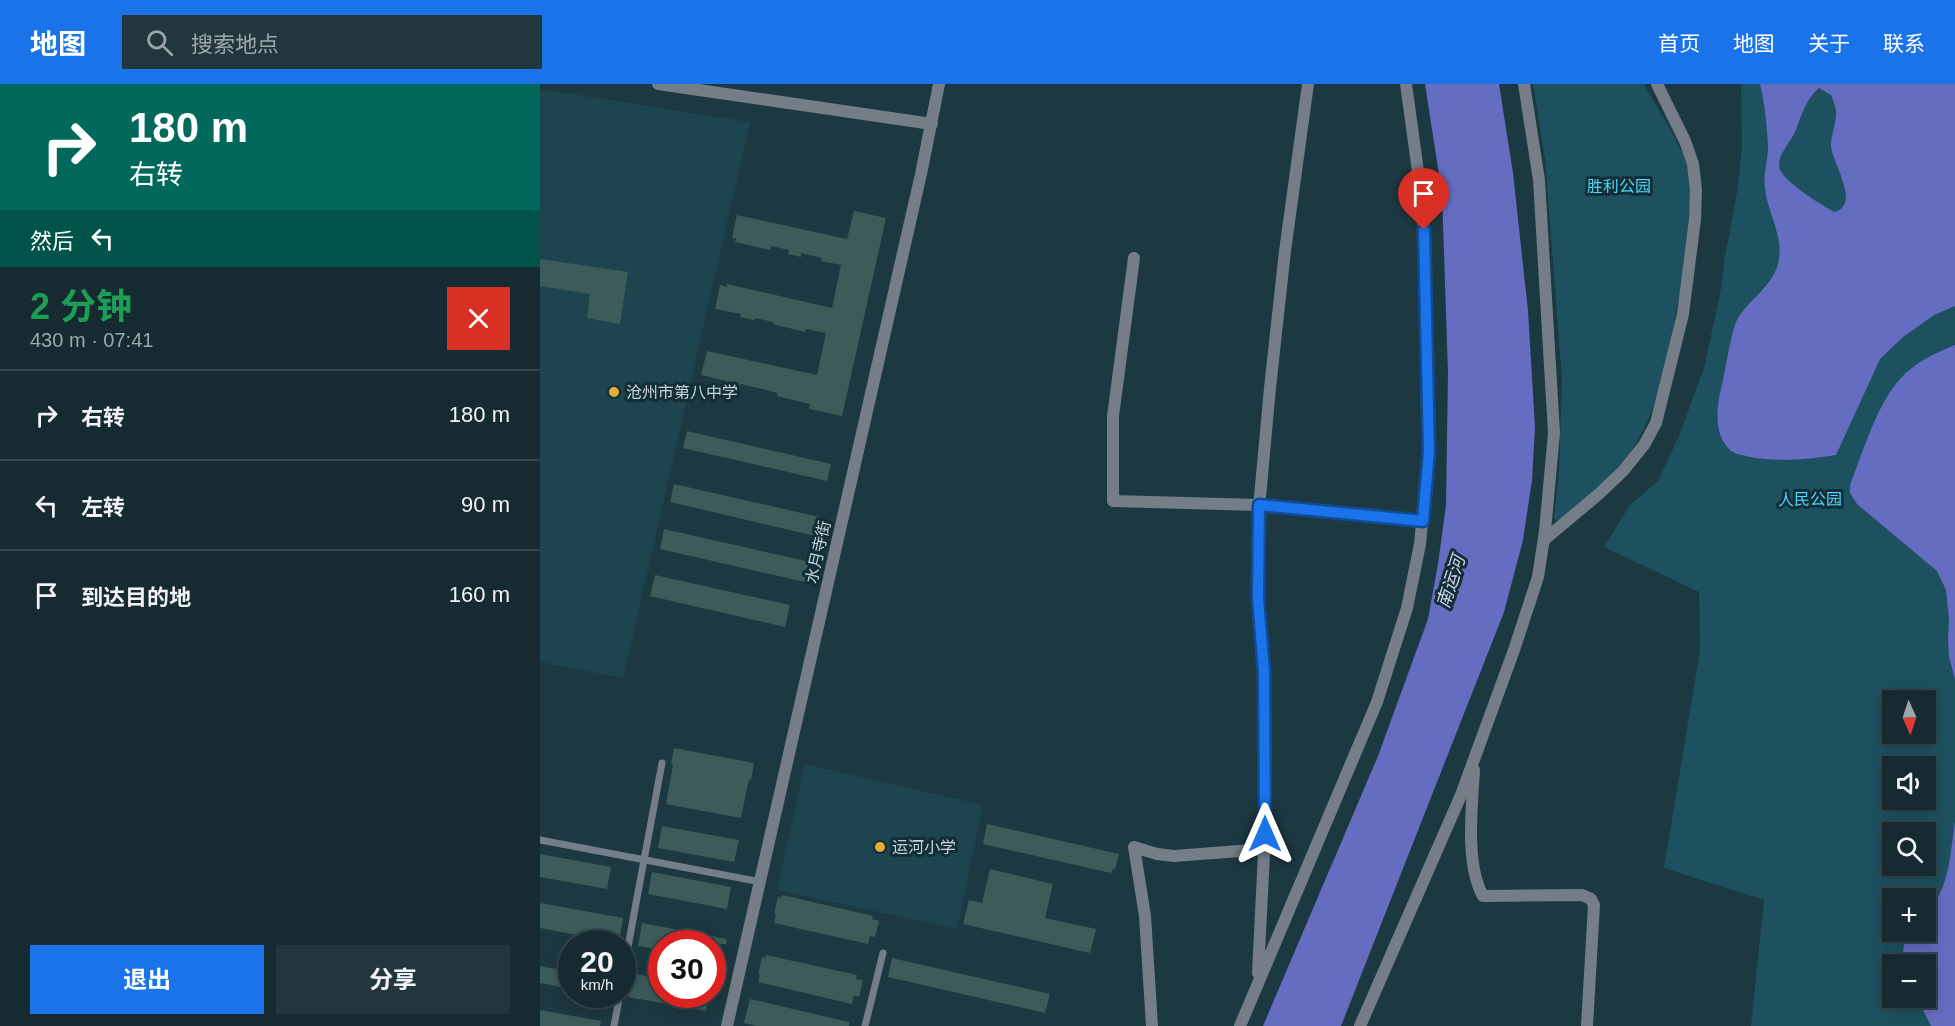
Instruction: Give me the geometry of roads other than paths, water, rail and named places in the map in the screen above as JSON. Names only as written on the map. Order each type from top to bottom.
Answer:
[{"type":"street","points":[[658,84],[932,124]]},
{"type":"street","name":"水月寺街","points":[[727,1026],[932,124],[939,84]]},
{"type":"street","points":[[1258,983],[1264,849],[1264,671],[1258,599],[1259,505],[1284,262],[1308,84]]},
{"type":"street","points":[[1240,1026],[1377,702],[1407,608],[1420,544],[1429,451],[1423,208],[1406,84]]},
{"type":"street","points":[[1360,1026],[1456,805],[1514,650],[1538,577],[1544,540],[1554,422],[1539,180],[1524,84]]},
{"type":"street","points":[[1544,540],[1600,493],[1634,458],[1656,423],[1683,314],[1695,219],[1696,190],[1693,164],[1685,141],[1657,84]]},
{"type":"street","points":[[1134,258],[1113,416],[1113,501],[1259,505],[1423,521]]},
{"type":"street","points":[[1475,757],[1471,841],[1476,879],[1483,896],[1582,895],[1591,899],[1594,905],[1587,1026]]},
{"type":"street","points":[[1152,1026],[1145,916],[1134,847],[1174,856],[1264,849]]},
{"type":"lane","points":[[631,930],[662,763]]},
{"type":"lane","points":[[540,840],[760,882]]},
{"type":"lane","points":[[865,1026],[883,953]]},
{"type":"lane","points":[[614,1026],[617,1008]]},
{"type":"water","name":"南运河","points":[[1425,84],[1499,84],[1513,173],[1528,311],[1535,427],[1532,480],[1523,540],[1504,612],[1341,1026],[1263,1026],[1378,756],[1428,619],[1438,564],[1446,505],[1448,372],[1442,194]]},
{"type":"water","points":[[1760,84],[1955,84],[1955,306],[1934,315],[1903,337],[1880,359],[1836,455],[1771,460],[1738,454],[1731,451],[1723,441],[1718,423],[1718,403],[1736,323],[1743,311],[1768,284],[1779,259],[1779,241],[1765,188],[1768,147]],"holes":[[[1819,88],[1831,95],[1836,113],[1831,146],[1846,193],[1842,208],[1834,212],[1793,184],[1785,177],[1779,165],[1781,156],[1811,97]]]},
{"type":"water","points":[[1955,345],[1955,679],[1949,657],[1946,590],[1937,571],[1857,504],[1850,493],[1850,485],[1871,429],[1892,389],[1918,363]]},
{"type":"water","points":[[1955,822],[1955,1026],[1931,1026],[1922,1008],[1936,1008],[1936,954],[1903,954],[1903,951],[1906,942],[1936,942],[1936,900],[1948,870]]},
{"type":"place","name":"沧州市第八中学","points":[[614,392]]},
{"type":"place","name":"运河小学","points":[[880,847]]},
{"type":"park label","name":"胜利公园","points":[[1619,186]]},
{"type":"park label","name":"人民公园","points":[[1810,499]]}]
